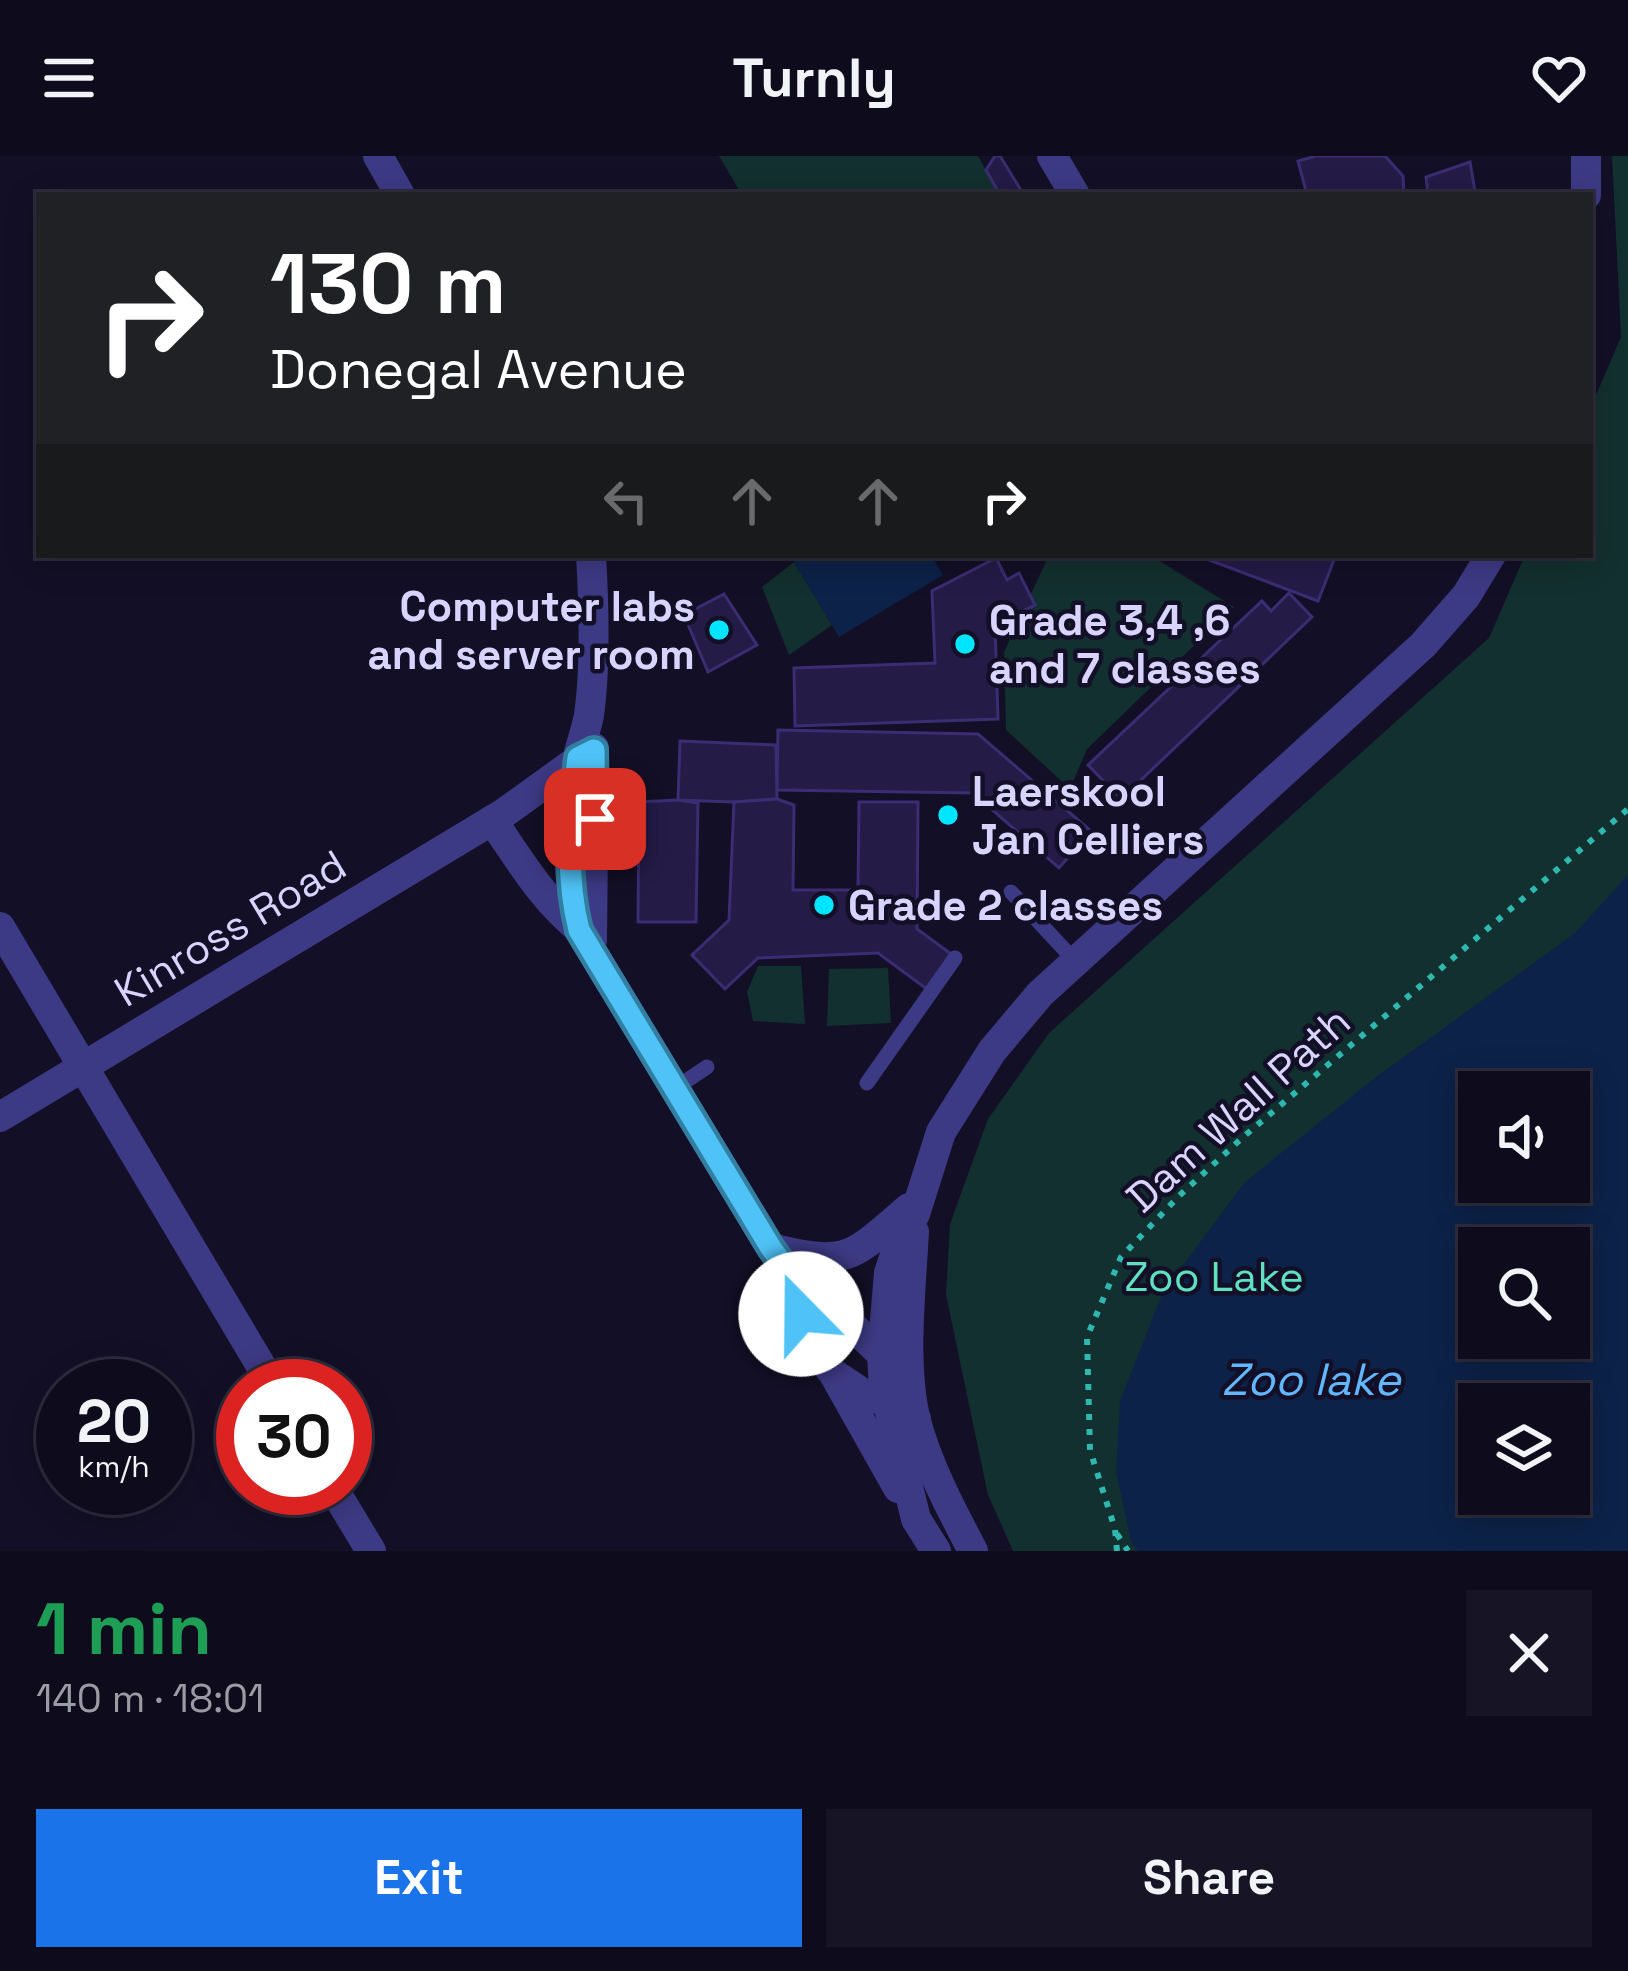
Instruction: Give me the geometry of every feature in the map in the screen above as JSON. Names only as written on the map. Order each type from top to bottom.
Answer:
[{"type":"street","points":[[378,156],[398,192]]},
{"type":"street","points":[[1052,156],[1073,192]]},
{"type":"street","points":[[1586,156],[1586,192]]},
{"type":"street","points":[[591,558],[588,718],[572,888],[588,939],[779,1260],[819,1356],[936,1551]]},
{"type":"street","points":[[916,1519],[884,1388],[889,1273],[941,1132],[959,1099],[1040,994],[1423,645],[1466,596],[1489,558]]},
{"type":"street","name":"Kinross Road","points":[[0,1117],[498,816],[585,769]]},
{"type":"street","points":[[498,816],[533,880],[588,939]]},
{"type":"street","points":[[0,927],[257,1359]]},
{"type":"street","points":[[779,1260],[837,1258],[856,1251],[917,1207]]},
{"type":"street","points":[[917,1207],[910,1346],[916,1419],[933,1469],[973,1551]]},
{"type":"street","points":[[779,1260],[911,1381]]},
{"type":"street","points":[[833,1374],[867,1396],[906,1408],[916,1419]]},
{"type":"street","points":[[349,1515],[371,1551]]},
{"type":"lane","points":[[1011,892],[1076,962]]},
{"type":"lane","points":[[867,1083],[955,958]]},
{"type":"lane","points":[[674,1089],[706,1067]]},
{"type":"path","name":"Dam Wall Path","points":[[1117,1551],[1115,1529],[1090,1450],[1087,1337],[1121,1257],[1242,1138],[1628,809]]},
{"type":"path","points":[[1115,1529],[1128,1551]]},
{"type":"green space","points":[[719,156],[978,156],[998,192],[740,192]]},
{"type":"green space","name":"Zoo Lake","points":[[1612,156],[1628,156],[1628,1551],[1013,1551],[988,1495],[946,1295],[950,1224],[988,1119],[1049,1033],[1489,638],[1524,558],[1593,558],[1593,402],[1621,337]]},
{"type":"green space","points":[[1048,558],[1155,558],[1234,607],[1087,749],[1070,789],[1006,730],[1004,652]]},
{"type":"green space","points":[[794,562],[832,625],[789,655],[762,587]]},
{"type":"green space","points":[[758,966],[801,966],[805,1024],[753,1021],[747,992]]},
{"type":"green space","points":[[888,968],[891,1023],[827,1026],[829,969]]},
{"type":"water","points":[[800,558],[933,558],[943,575],[839,637],[794,562]]},
{"type":"water","name":"Zoo lake","points":[[1628,875],[1628,1551],[1138,1551],[1131,1541],[1116,1471],[1120,1401],[1163,1292],[1245,1182],[1375,1078],[1575,933]]},
{"type":"building","points":[[1000,156],[1022,192],[998,192],[986,170]]},
{"type":"building","points":[[1316,156],[1385,156],[1403,176],[1404,192],[1306,192],[1298,161]]},
{"type":"building","points":[[1470,162],[1475,191],[1428,192],[1426,177]]},
{"type":"building","name":"Grade 3,4 ,6 and 7 classes","points":[[996,558],[1007,580],[1019,573],[1035,605],[995,625],[998,719],[795,726],[794,668],[935,663],[932,591]]},
{"type":"building","points":[[1204,558],[1335,558],[1318,601]]},
{"type":"building","points":[[1289,593],[1312,617],[1121,799],[1088,765],[1262,601],[1271,611]]},
{"type":"building","name":"Computer labs and server room","points":[[724,594],[757,645],[708,672],[684,615]]},
{"type":"building","points":[[778,730],[978,734],[1091,831],[1059,868],[973,793],[777,790]]},
{"type":"building","points":[[680,741],[776,745],[777,799],[678,800]]},
{"type":"building","name":"Grade 2 classes","points":[[777,799],[794,805],[793,890],[858,890],[859,802],[918,802],[917,929],[954,956],[928,990],[878,953],[758,958],[725,989],[692,955],[729,920],[734,802]]},
{"type":"building","points":[[639,802],[698,803],[696,922],[638,922]]},
{"type":"place","name":"Computer labs and server room","points":[[719,630]]},
{"type":"place","name":"Grade 3,4 ,6 and 7 classes","points":[[965,644]]},
{"type":"place","name":"Laerskool Jan Celliers","points":[[948,815]]},
{"type":"place","name":"Grade 2 classes","points":[[824,905]]},
{"type":"route","points":[[595,819],[594,750],[578,758],[574,789],[572,888],[579,930],[788,1271],[801,1314]]}]
